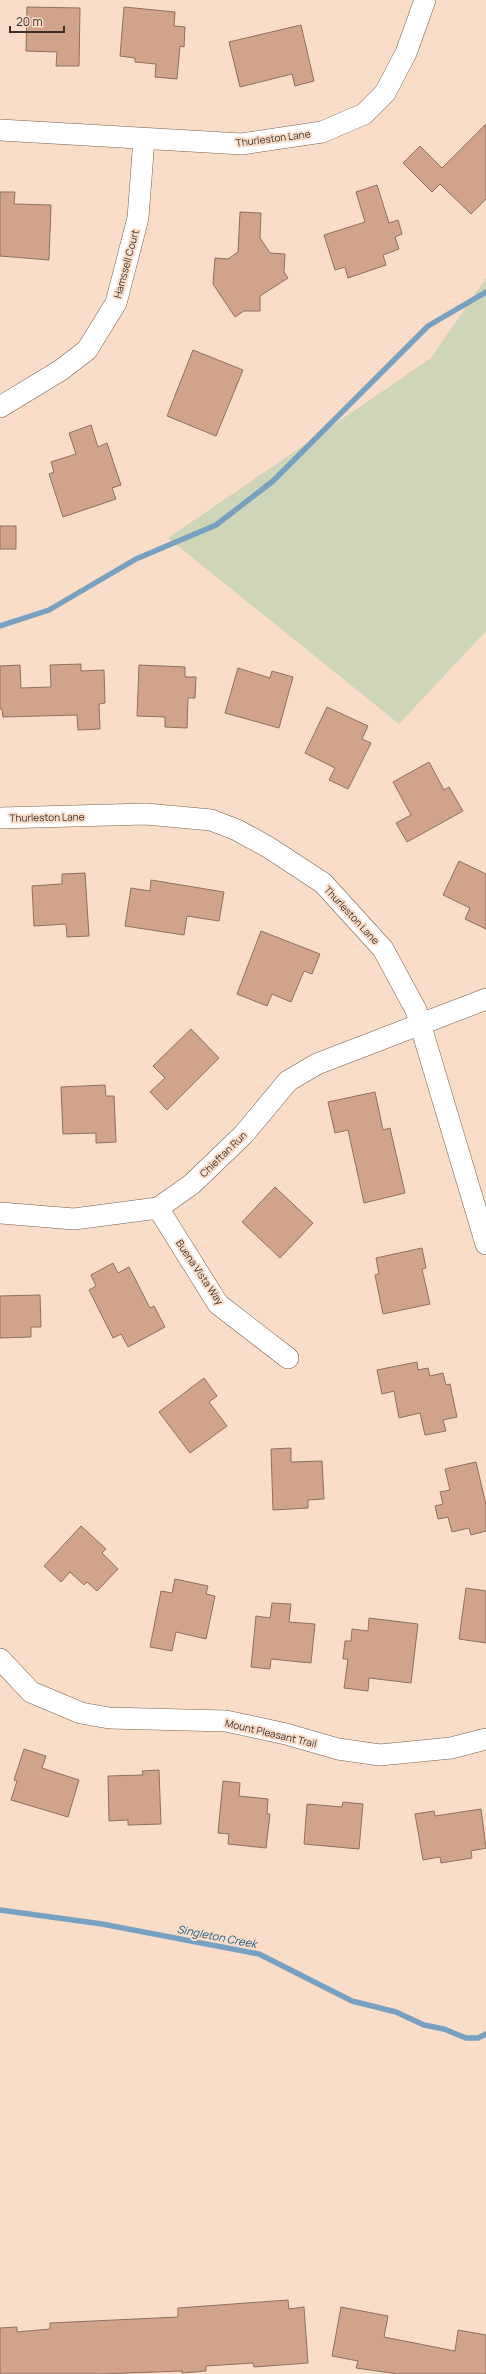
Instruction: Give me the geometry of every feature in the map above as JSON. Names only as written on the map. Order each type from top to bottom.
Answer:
[{"type":"street","name":"Thurleston Lane","points":[[0,130],[242,144],[322,132],[364,114],[385,94],[406,53],[425,0]]},
{"type":"street","name":"Hamssell Court","points":[[0,408],[61,370],[87,350],[116,303],[138,218],[144,139]]},
{"type":"street","name":"Thurleston Lane","points":[[0,818],[146,814],[211,820],[237,830],[268,847],[323,883],[383,949],[422,1025],[486,1244]]},
{"type":"street","name":"Chieftan Run","points":[[0,1213],[74,1219],[158,1208],[192,1184],[244,1134],[288,1081],[317,1064],[422,1025],[486,999]]},
{"type":"street","name":"Buena Vista Way","points":[[158,1208],[218,1304],[288,1358]]},
{"type":"street","name":"Mount Pleasant Trail","points":[[0,1659],[31,1692],[81,1713],[109,1718],[226,1721],[286,1734],[338,1749],[380,1755],[451,1748],[486,1739]]},
{"type":"green space","points":[[486,278],[486,631],[399,724],[168,538],[431,358]]},
{"type":"building","points":[[27,7],[80,8],[79,66],[56,66],[57,52],[26,51]]},
{"type":"building","points":[[124,7],[175,12],[174,26],[185,27],[184,47],[180,46],[177,79],[155,77],[156,64],[135,62],[135,58],[120,56]]},
{"type":"building","points":[[301,25],[314,81],[295,86],[292,74],[240,87],[229,42]]},
{"type":"building","points":[[486,124],[486,199],[471,214],[440,184],[432,192],[403,163],[420,146],[442,168]]},
{"type":"building","points":[[377,185],[389,223],[398,220],[402,234],[395,237],[399,249],[383,255],[386,265],[348,278],[345,267],[335,270],[324,235],[365,222],[356,192]]},
{"type":"building","points":[[0,192],[15,192],[14,204],[51,205],[49,260],[0,256]]},
{"type":"building","points":[[240,212],[261,213],[260,238],[270,253],[285,254],[284,272],[288,278],[260,296],[260,311],[244,311],[235,317],[213,284],[215,258],[228,259],[238,252]]},
{"type":"building","points":[[193,350],[243,370],[216,436],[167,416]]},
{"type":"building","points":[[91,425],[98,447],[107,443],[121,485],[112,488],[116,499],[63,517],[49,474],[54,472],[51,462],[76,454],[69,433]]},
{"type":"building","points":[[0,526],[16,526],[16,549],[0,549]]},
{"type":"building","points":[[81,664],[81,671],[104,670],[105,703],[99,704],[100,729],[78,730],[77,715],[3,717],[2,709],[0,709],[0,666],[20,665],[21,688],[51,687],[50,665]]},
{"type":"building","points":[[139,665],[185,667],[185,677],[196,677],[195,698],[188,698],[187,728],[165,727],[165,717],[137,716]]},
{"type":"building","points":[[238,668],[270,678],[272,671],[293,677],[279,728],[225,713]]},
{"type":"building","points":[[327,707],[368,726],[362,739],[371,743],[348,789],[329,780],[335,768],[305,753]]},
{"type":"building","points":[[429,762],[444,790],[449,787],[463,811],[407,842],[396,823],[411,815],[393,782]]},
{"type":"building","points":[[459,861],[486,874],[486,929],[465,919],[470,908],[443,895]]},
{"type":"building","points":[[85,873],[89,936],[67,937],[66,924],[34,926],[32,886],[62,884],[62,874]]},
{"type":"building","points":[[151,880],[224,892],[219,921],[187,916],[184,935],[125,926],[131,888],[150,891]]},
{"type":"building","points":[[261,931],[320,954],[312,974],[304,971],[291,1002],[272,994],[267,1006],[237,994]]},
{"type":"building","points":[[191,1029],[219,1058],[167,1110],[150,1092],[165,1078],[153,1066]]},
{"type":"building","points":[[105,1085],[106,1096],[114,1096],[116,1142],[96,1143],[96,1133],[63,1134],[61,1087]]},
{"type":"building","points":[[375,1092],[383,1130],[390,1128],[405,1193],[364,1203],[348,1130],[335,1133],[328,1102]]},
{"type":"building","points":[[275,1187],[313,1223],[280,1258],[242,1222]]},
{"type":"building","points":[[422,1248],[426,1268],[422,1269],[430,1304],[383,1314],[375,1275],[379,1274],[376,1258]]},
{"type":"building","points":[[113,1263],[118,1273],[129,1267],[150,1308],[154,1306],[165,1327],[128,1347],[121,1334],[113,1338],[89,1290],[96,1286],[91,1275]]},
{"type":"building","points":[[40,1295],[41,1327],[31,1327],[31,1337],[0,1338],[0,1296]]},
{"type":"building","points":[[417,1362],[418,1370],[428,1368],[430,1376],[443,1373],[446,1385],[450,1384],[457,1417],[443,1420],[446,1431],[425,1435],[420,1413],[399,1418],[394,1391],[382,1394],[377,1370]]},
{"type":"building","points":[[204,1378],[217,1396],[209,1402],[227,1426],[190,1453],[159,1412]]},
{"type":"building","points":[[291,1448],[291,1462],[322,1461],[324,1499],[308,1500],[308,1508],[273,1510],[271,1449]]},
{"type":"building","points":[[476,1462],[486,1505],[486,1531],[471,1535],[469,1528],[452,1532],[448,1517],[438,1519],[435,1506],[443,1504],[440,1492],[450,1490],[445,1469]]},
{"type":"building","points":[[81,1526],[106,1549],[102,1553],[118,1569],[97,1591],[87,1582],[84,1585],[70,1572],[61,1582],[44,1566]]},
{"type":"building","points":[[175,1579],[208,1586],[206,1594],[215,1596],[206,1639],[176,1632],[172,1651],[150,1647],[161,1591],[172,1593]]},
{"type":"building","points":[[466,1588],[486,1591],[486,1643],[459,1639]]},
{"type":"building","points":[[272,1603],[291,1604],[289,1622],[315,1624],[311,1663],[271,1659],[270,1669],[251,1667],[256,1616],[270,1618]]},
{"type":"building","points":[[369,1618],[418,1624],[411,1683],[369,1678],[368,1691],[344,1688],[348,1659],[343,1659],[345,1641],[351,1641],[352,1629],[368,1631]]},
{"type":"building","points":[[24,1749],[46,1756],[42,1768],[79,1780],[68,1817],[11,1800],[17,1781],[14,1780]]},
{"type":"building","points":[[159,1770],[161,1824],[128,1825],[128,1820],[109,1821],[108,1776],[143,1775],[142,1771]]},
{"type":"building","points":[[223,1781],[240,1783],[239,1796],[268,1799],[267,1814],[270,1814],[266,1848],[228,1844],[229,1834],[218,1833]]},
{"type":"building","points":[[343,1802],[363,1804],[359,1849],[304,1844],[307,1804],[342,1807]]},
{"type":"building","points":[[481,1809],[486,1848],[471,1851],[472,1858],[441,1863],[440,1857],[423,1860],[415,1814],[434,1811],[435,1816]]},
{"type":"building","points":[[288,2300],[289,2309],[304,2307],[308,2363],[254,2367],[253,2363],[206,2366],[206,2371],[182,2373],[182,2371],[100,2374],[0,2374],[0,2328],[17,2327],[17,2332],[50,2329],[50,2323],[178,2317],[178,2308]]},
{"type":"building","points":[[341,2307],[388,2316],[384,2337],[455,2351],[458,2330],[486,2335],[486,2374],[398,2374],[356,2368],[358,2361],[332,2356]]},
{"type":"waterway","points":[[0,626],[49,610],[136,559],[216,525],[273,481],[428,326],[486,292]]},
{"type":"waterway","name":"Singleton Creek","points":[[0,1910],[102,1924],[259,1954],[352,2001],[396,2012],[424,2025],[444,2029],[466,2038],[478,2038],[486,2034]]}]
